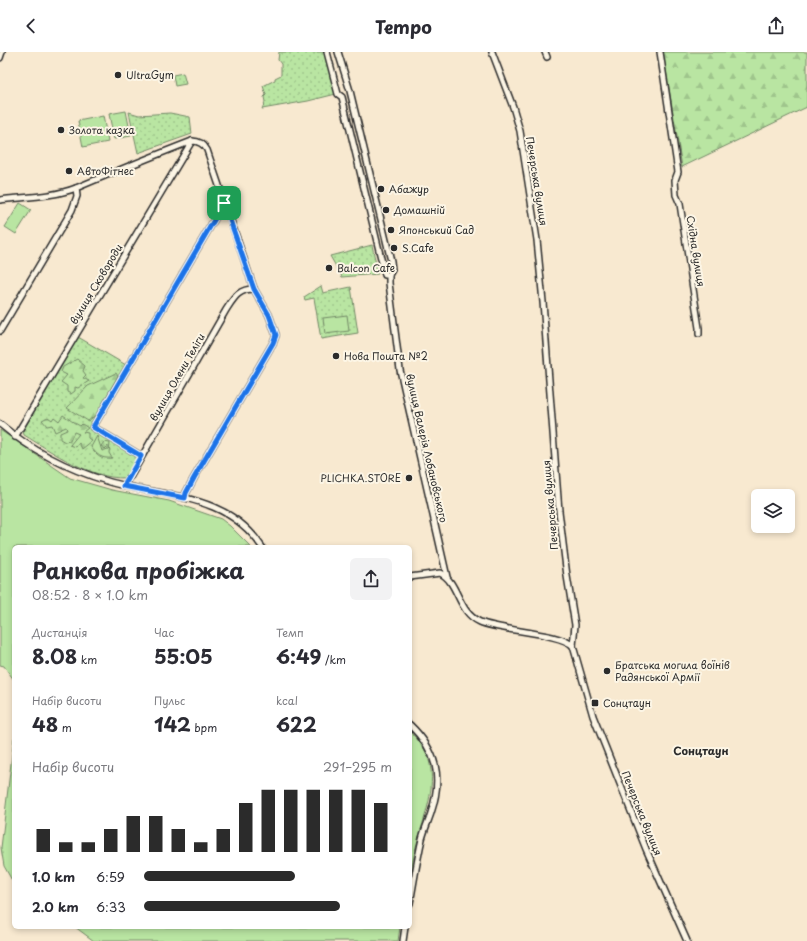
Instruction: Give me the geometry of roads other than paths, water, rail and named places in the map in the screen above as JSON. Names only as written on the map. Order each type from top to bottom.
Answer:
[{"type":"street","points":[[0,58],[2,52]]},
{"type":"street","name":"вулиця Валерія Лобановського","points":[[327,52],[338,94],[342,97],[385,275],[389,275]]},
{"type":"street","name":"вулиця Валерія Лобановського","points":[[338,52],[350,91],[389,254],[392,270],[389,275],[400,370],[447,577],[462,606],[479,622],[500,628],[561,639],[570,642],[573,646]]},
{"type":"street","name":"Печерська вулиця","points":[[492,52],[513,107],[520,131],[537,240],[544,302],[559,511],[566,576],[576,625],[573,646],[593,716],[646,849],[687,941]]},
{"type":"street","name":"Східна вулиця","points":[[660,52],[678,172],[675,180],[676,195],[680,204],[699,334]]},
{"type":"street","points":[[0,200],[60,192],[76,188],[131,164],[192,141],[196,141],[204,145],[254,289],[269,315],[276,335],[273,343],[194,478],[185,498]]},
{"type":"street","name":"вулиця Сковороди","points":[[15,437],[192,141]]},
{"type":"street","points":[[0,331],[72,210],[77,196],[76,188]]},
{"type":"street","points":[[141,456],[93,427],[224,203]]},
{"type":"street","name":"вулиця Олени Теліги","points":[[124,486],[233,300],[243,290],[254,289]]},
{"type":"street","points":[[0,424],[15,437],[62,465],[124,486],[185,498],[219,508],[235,518],[252,534],[260,545]]},
{"type":"street","points":[[412,577],[440,573],[447,577]]},
{"type":"street","points":[[412,726],[420,734],[429,748],[436,765],[438,777],[436,796],[422,839],[412,892]]},
{"type":"street","points":[[403,941],[406,929]]},
{"type":"place","name":"UltraGym","points":[[118,75]]},
{"type":"place","name":"Золота казка","points":[[61,130]]},
{"type":"place","name":"АвтоФітнес","points":[[69,171]]},
{"type":"place","name":"Абажур","points":[[381,189]]},
{"type":"place","name":"Домашній","points":[[386,210]]},
{"type":"place","name":"Японський Сад","points":[[391,230]]},
{"type":"place","name":"S.Cafe","points":[[394,248]]},
{"type":"place","name":"Balcon Cafe","points":[[329,268]]},
{"type":"place","name":"Нова Пошта №2","points":[[336,356]]},
{"type":"place","name":"PLICHKA.STORE","points":[[409,478]]},
{"type":"place","name":"Братська могила воїнів Радянської Армії","points":[[607,671]]},
{"type":"place","name":"Сонцтаун","points":[[595,703]]},
{"type":"district","name":"Сонцтаун","points":[[701,751]]}]
